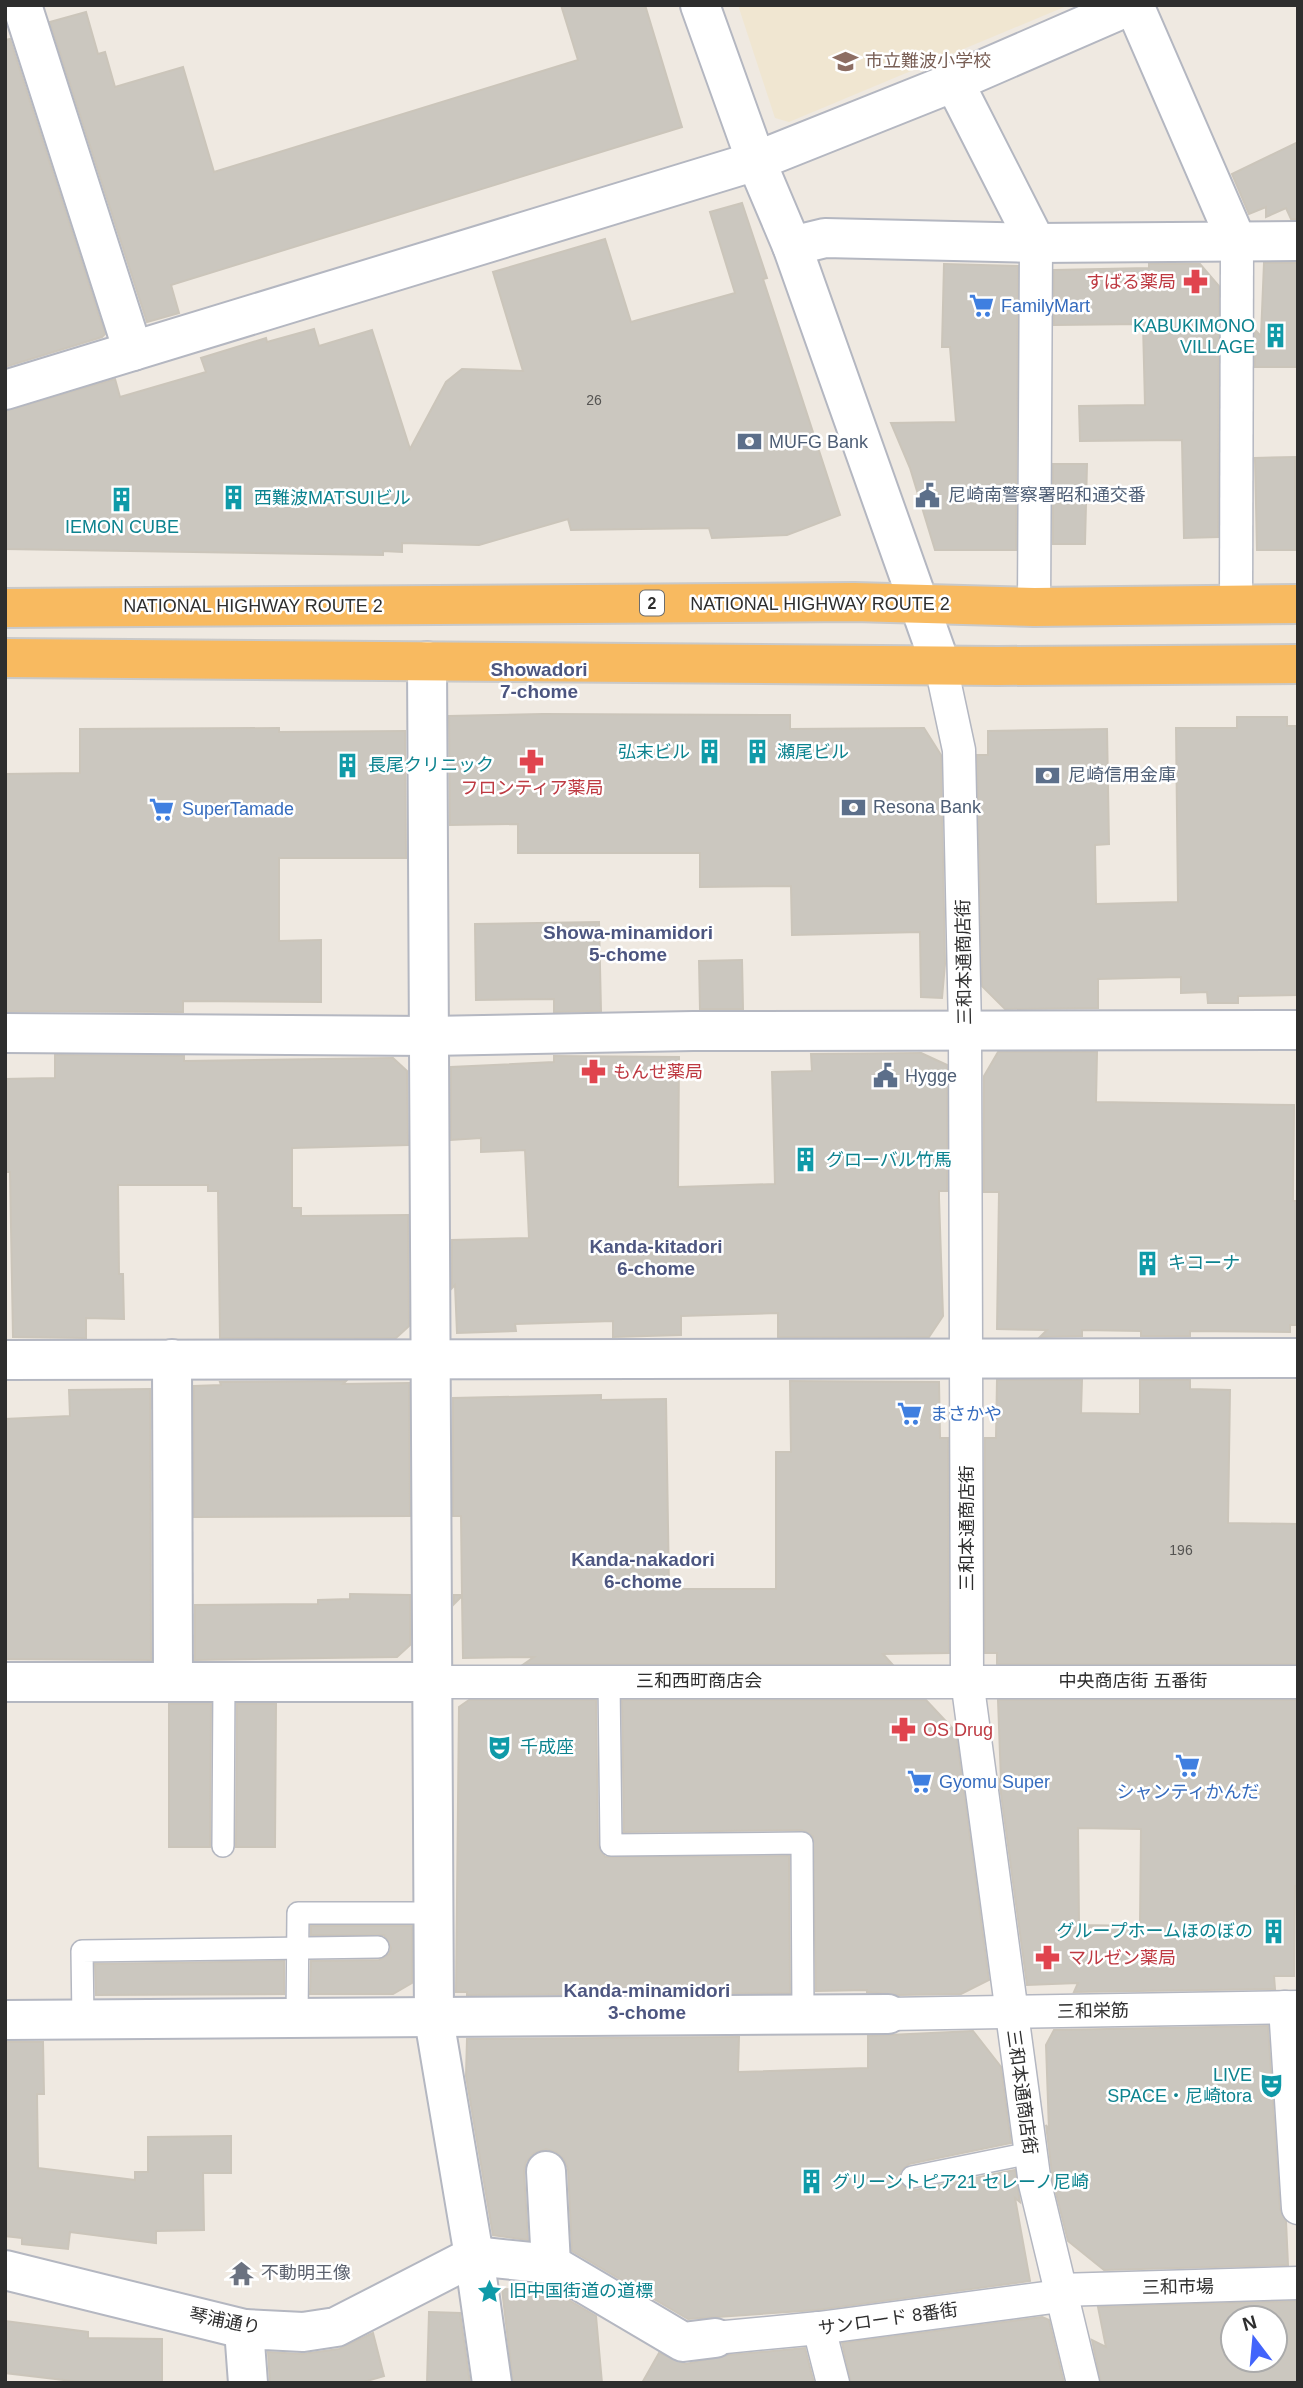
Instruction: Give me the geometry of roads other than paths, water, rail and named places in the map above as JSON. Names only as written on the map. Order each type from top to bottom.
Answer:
[{"type":"highway","name":"NATIONAL HIGHWAY ROUTE 2","points":[[5,608],[919,602],[1034,607],[1298,604]]},
{"type":"highway","points":[[5,658],[942,666],[1298,664]]},
{"type":"street","points":[[700,5],[756,161],[792,246],[942,666]]},
{"type":"street","points":[[5,390],[756,161],[954,82],[1133,5],[1237,242],[1236,605]]},
{"type":"street","points":[[24,10],[133,351]]},
{"type":"street","points":[[954,82],[1036,243],[1034,607]]},
{"type":"street","points":[[792,246],[825,238],[1036,243],[1298,241]]},
{"type":"street","points":[[427,661],[430,1036],[428,1359],[434,2019],[474,2256],[492,2383]]},
{"type":"street","name":"三和本通商店街","points":[[942,666],[959,750],[965,1030],[967,1680],[1030,2153],[1060,2293],[1083,2383]]},
{"type":"street","points":[[5,1033],[430,1036],[965,1030],[1298,1030]]},
{"type":"street","points":[[5,1360],[1298,1358]]},
{"type":"street","points":[[172,1359],[173,1682]]},
{"type":"street","name":"三和西町商店会","points":[[431,1682],[967,1680]]},
{"type":"street","name":"中央商店街 五番街","points":[[967,1680],[1298,1682]]},
{"type":"street","points":[[5,1682],[431,1682]]},
{"type":"street","points":[[1291,2007],[1298,2208]]},
{"type":"street","name":"三和栄筋","points":[[888,2014],[1291,2007]]},
{"type":"street","points":[[5,2020],[888,2014]]},
{"type":"street","points":[[546,2171],[551,2264]]},
{"type":"street","points":[[474,2256],[551,2264],[684,2342],[716,2338]]},
{"type":"street","name":"琴浦通り","points":[[5,2270],[244,2329],[303,2332],[336,2327],[474,2256]]},
{"type":"street","name":"三和市場","points":[[1060,2293],[1298,2283]]},
{"type":"street","name":"サンロード 8番街","points":[[716,2338],[819,2328],[1060,2293]]},
{"type":"street","points":[[819,2328],[833,2383]]},
{"type":"street","points":[[244,2329],[248,2383]]},
{"type":"lane","points":[[609,1681],[611,1845],[802,1843],[803,2015]]},
{"type":"lane","points":[[223,1682],[223,1846]]},
{"type":"lane","points":[[297,2020],[298,1913],[435,1913]]},
{"type":"lane","points":[[83,2020],[82,1951],[378,1947]]},
{"type":"lane","points":[[912,2178],[1030,2153]]},
{"type":"place","name":"市立難波小学校","points":[[845,61]]},
{"type":"place","name":"すばる薬局","points":[[1196,282]]},
{"type":"place","name":"FamilyMart","points":[[981,306]]},
{"type":"place","name":"KABUKIMONO VILLAGE","points":[[1275,336]]},
{"type":"place","name":"MUFG Bank","points":[[749,442]]},
{"type":"place","name":"尼崎南警察署昭和通交番","points":[[928,495]]},
{"type":"place","name":"西難波MATSUIビル","points":[[234,498]]},
{"type":"place","name":"IEMON CUBE","points":[[122,500]]},
{"type":"place","name":"弘末ビル","points":[[710,752]]},
{"type":"place","name":"瀬尾ビル","points":[[757,752]]},
{"type":"place","name":"フロンティア薬局","points":[[532,761]]},
{"type":"place","name":"長尾クリニック","points":[[348,765]]},
{"type":"place","name":"尼崎信用金庫","points":[[1048,775]]},
{"type":"place","name":"Resona Bank","points":[[853,807]]},
{"type":"place","name":"SuperTamade","points":[[162,809]]},
{"type":"place","name":"もんせ薬局","points":[[593,1072]]},
{"type":"place","name":"Hygge","points":[[885,1076]]},
{"type":"place","name":"グローバル竹馬","points":[[806,1160]]},
{"type":"place","name":"キコーナ","points":[[1148,1263]]},
{"type":"place","name":"まさかや","points":[[910,1414]]},
{"type":"place","name":"OS Drug","points":[[903,1730]]},
{"type":"place","name":"千成座","points":[[500,1747]]},
{"type":"place","name":"シャンティかんだ","points":[[1188,1765]]},
{"type":"place","name":"Gyomu Super","points":[[919,1782]]},
{"type":"place","name":"グループホームほのぼの","points":[[1273,1931]]},
{"type":"place","name":"マルゼン薬局","points":[[1048,1958]]},
{"type":"place","name":"LIVE SPACE・尼崎tora","points":[[1272,2085]]},
{"type":"place","name":"グリーントピア21 セレーノ尼崎","points":[[812,2182]]},
{"type":"place","name":"不動明王像","points":[[241,2273]]},
{"type":"place","name":"旧中国街道の道標","points":[[489,2291]]},
{"type":"district","name":"Showadori 7-chome","points":[[539,680]]},
{"type":"district","name":"Showa-minamidori 5-chome","points":[[628,943]]},
{"type":"district","name":"Kanda-kitadori 6-chome","points":[[656,1257]]},
{"type":"district","name":"Kanda-nakadori 6-chome","points":[[643,1570]]},
{"type":"district","name":"Kanda-minamidori 3-chome","points":[[647,2001]]}]
